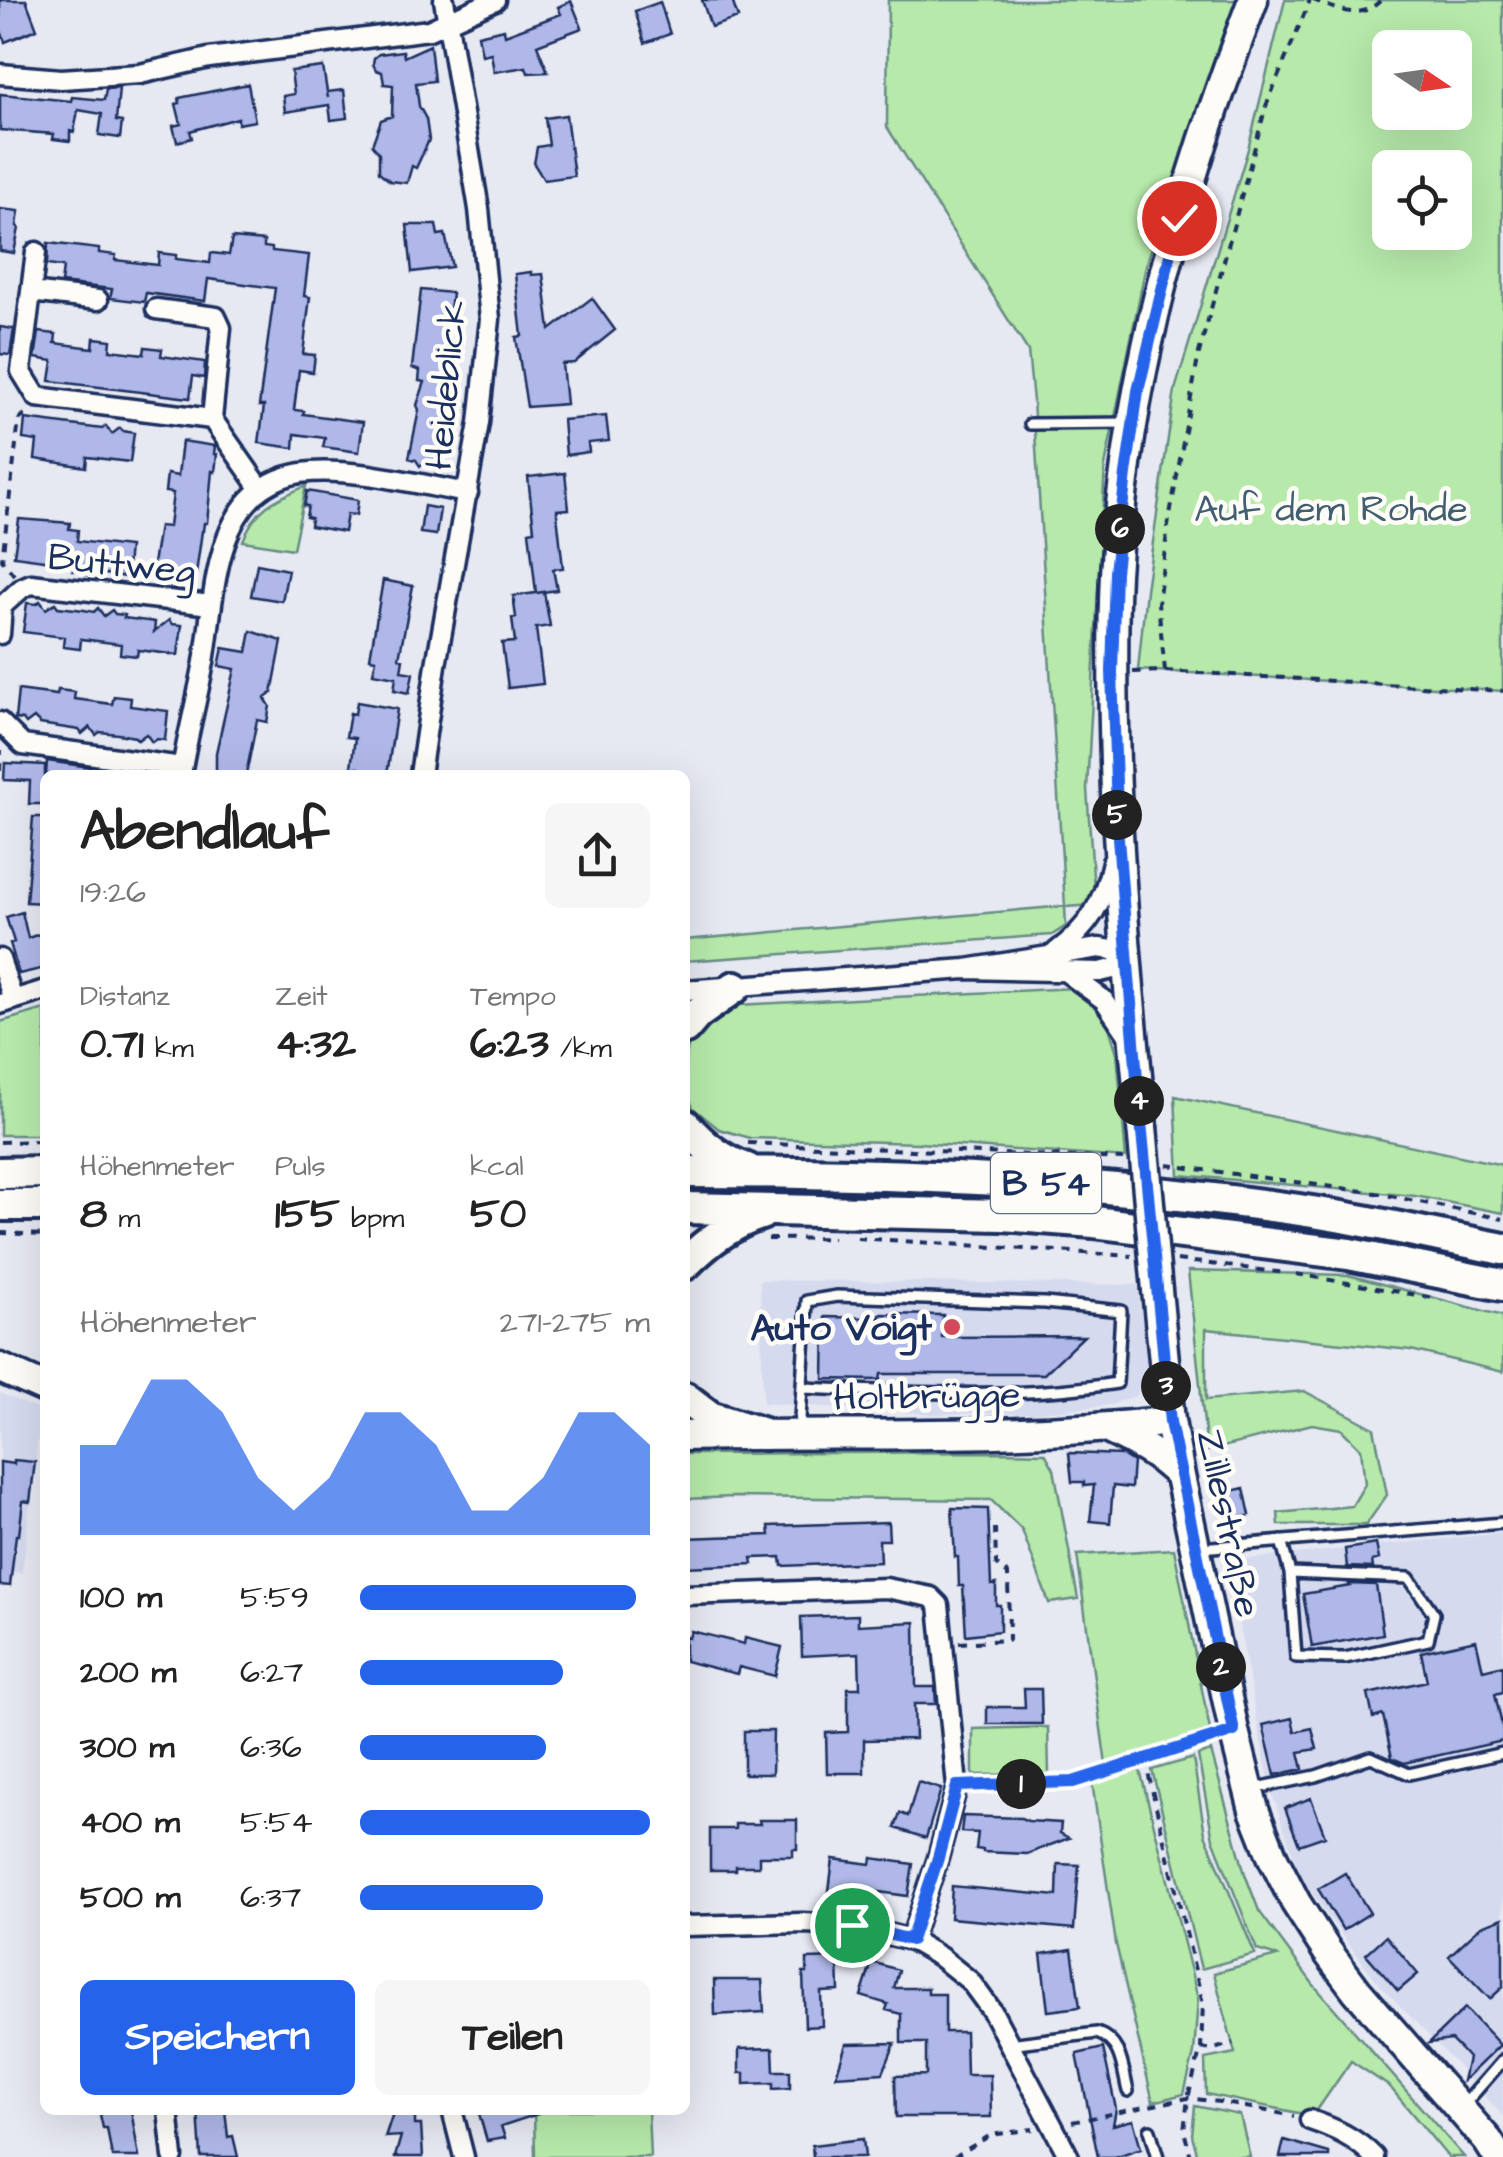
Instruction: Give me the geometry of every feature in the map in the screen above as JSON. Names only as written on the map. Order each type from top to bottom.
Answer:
[{"type":"highway","points":[[690,1022],[735,987]]},
{"type":"highway","points":[[690,1130],[732,1164],[765,1173]]},
{"type":"highway","points":[[0,1173],[40,1172]]},
{"type":"highway","name":"B 54","points":[[690,1172],[975,1178],[1171,1194],[1359,1220],[1503,1249]]},
{"type":"highway","points":[[0,1205],[40,1204]]},
{"type":"highway","name":"B 54","points":[[690,1208],[1003,1215],[1094,1222],[1349,1254],[1503,1284]]},
{"type":"highway","points":[[690,1260],[740,1221],[788,1209]]},
{"type":"highway","points":[[690,1402],[710,1417],[764,1434]]},
{"type":"main road","name":"Zillestraße","points":[[1253,0],[1204,136],[1153,321],[1133,423],[1115,572],[1112,672],[1118,838],[1170,1422],[1234,1731],[1273,1858],[1316,1935],[1357,1991],[1498,2157]]},
{"type":"main road","points":[[0,1368],[40,1386]]},
{"type":"main road","name":"Holtbrügge","points":[[690,1436],[1027,1432],[1170,1422]]},
{"type":"main road","points":[[1106,1428],[1142,1445],[1180,1476]]},
{"type":"street","name":"Heideblick","points":[[421,770],[479,423],[490,320],[479,209],[444,0]]},
{"type":"street","points":[[0,74],[61,79],[140,74],[209,58],[429,30],[495,0]]},
{"type":"street","points":[[36,252],[21,370],[37,397],[212,418]]},
{"type":"street","points":[[31,292],[98,300]]},
{"type":"street","points":[[156,309],[216,317],[221,328],[212,418],[261,488]]},
{"type":"street","points":[[182,770],[218,570],[229,533],[244,504],[261,488],[282,478],[317,472],[344,472],[468,493]]},
{"type":"street","name":"Buttweg","points":[[0,634],[2,606],[31,584],[211,605]]},
{"type":"street","points":[[0,722],[23,745],[176,770]]},
{"type":"street","points":[[1053,955],[1090,921],[1108,879],[1118,838]]},
{"type":"street","points":[[690,990],[966,969],[1099,948],[1128,959],[1100,972],[966,969]]},
{"type":"street","points":[[0,960],[7,1002],[40,992]]},
{"type":"street","points":[[1066,972],[1104,1000],[1134,1044]]},
{"type":"street","points":[[690,1596],[886,1588],[930,1596],[939,1604],[957,1786],[911,1940]]},
{"type":"street","points":[[690,1926],[852,1925],[911,1940],[940,1956],[970,1981],[992,2011],[1060,2124],[1068,2157]]},
{"type":"street","points":[[169,2115],[173,2157]]},
{"type":"street","points":[[453,2115],[464,2157]]},
{"type":"street","points":[[1310,2120],[1337,2129],[1374,2157]]},
{"type":"lane","points":[[1030,424],[1133,423]]},
{"type":"lane","points":[[801,1434],[802,1388],[808,1301],[837,1296],[1122,1311],[1117,1382],[1072,1390],[972,1394],[802,1388]]},
{"type":"lane","points":[[1197,1548],[1503,1523]]},
{"type":"lane","points":[[1281,1541],[1290,1573],[1296,1657],[1345,1658],[1428,1640],[1434,1614],[1409,1578],[1290,1573]]},
{"type":"lane","points":[[1249,1789],[1316,1776],[1371,1757],[1409,1774],[1503,1753]]},
{"type":"lane","points":[[1009,2044],[1097,2033],[1107,2036],[1116,2044],[1128,2091]]},
{"type":"lane","points":[[1460,2109],[1503,2060]]},
{"type":"lane","points":[[1150,2130],[1158,2157]]},
{"type":"path","points":[[1166,671],[1158,604],[1168,526],[1199,353],[1266,106],[1312,0],[1348,13],[1363,13],[1381,0]]},
{"type":"path","points":[[22,588],[2,560],[19,420],[32,409],[37,397]]},
{"type":"path","points":[[1112,672],[1166,671],[1503,691]]},
{"type":"path","points":[[0,1142],[40,1141]]},
{"type":"path","points":[[0,1234],[40,1235]]},
{"type":"path","points":[[770,1239],[846,1238],[1140,1257]]},
{"type":"path","points":[[1176,1260],[1296,1274],[1446,1300]]},
{"type":"path","points":[[944,1644],[1009,1640],[1008,1574],[996,1564],[995,1528]]},
{"type":"path","points":[[957,1786],[1073,1782],[1234,1731]]},
{"type":"path","points":[[1145,1760],[1203,2004],[1200,2048],[1184,2131],[1191,2157]]},
{"type":"path","points":[[1200,2048],[1212,2050],[1233,2043]]},
{"type":"path","points":[[954,2157],[991,2136],[1188,2098],[1310,2120]]},
{"type":"shaded area","name":"Auto Voigt","points":[[760,1280],[1138,1285],[1147,1369],[1137,1395],[1111,1405],[1033,1413],[933,1414],[763,1403]]},
{"type":"shaded area","points":[[0,1393],[40,1411],[40,1420],[22,1573],[0,1570]]},
{"type":"shaded area","points":[[1503,1533],[1503,2116],[1379,1984],[1299,1873],[1272,1793],[1228,1561]]},
{"type":"green space","points":[[888,0],[1237,0],[1146,265],[1105,466],[1087,789],[1095,905],[1065,907],[1066,926],[1052,935],[690,961],[690,940],[1065,906],[1028,351],[887,127]]},
{"type":"green space","name":"Auf dem Rohde","points":[[1285,0],[1503,0],[1503,691],[1138,670],[1175,390],[1248,149]]},
{"type":"green space","points":[[306,486],[293,549],[243,541],[260,512]]},
{"type":"green space","points":[[1074,988],[1104,1011],[1117,1053],[1126,1158],[919,1143],[750,1138],[719,1129],[693,1108],[690,1100],[690,1044],[718,1006]]},
{"type":"green space","points":[[40,1010],[40,1135],[0,1135],[0,1022]]},
{"type":"green space","points":[[1175,1096],[1503,1165],[1503,1213],[1415,1196],[1179,1175]]},
{"type":"green space","points":[[1188,1271],[1348,1275],[1503,1316],[1503,1372],[1411,1350],[1206,1329],[1206,1400],[1304,1391],[1374,1428],[1387,1495],[1366,1525],[1279,1525],[1278,1513],[1352,1506],[1365,1484],[1361,1449],[1341,1429],[1312,1424],[1207,1451]]},
{"type":"green space","points":[[1045,1453],[1054,1469],[1078,1599],[1049,1603],[1022,1530],[991,1500],[690,1499],[690,1454]]},
{"type":"green space","points":[[1174,1549],[1210,1730],[1106,1765],[1077,1555]]},
{"type":"green space","points":[[1048,1727],[1049,1774],[973,1775],[973,1729]]},
{"type":"green space","points":[[1211,1751],[1259,1911],[1313,1984],[1464,2157],[1448,2157],[1390,2087],[1351,2061],[1313,2116],[1206,2094],[1205,2059],[1235,2053],[1214,1973],[1277,1956],[1257,1950],[1213,1839],[1198,1755]]},
{"type":"green space","points":[[1193,1758],[1205,1834],[1255,1954],[1201,1969],[1152,1770]]},
{"type":"green space","points":[[1140,1770],[1198,1999],[1194,2053],[1184,2094],[1153,2102],[1116,1944],[1092,1782]]},
{"type":"green space","points":[[1195,2106],[1240,2115],[1250,2157],[1198,2157],[1192,2135]]},
{"type":"green space","points":[[534,2115],[648,2115],[650,2157],[535,2157]]},
{"type":"building","points":[[0,0],[26,0],[37,29],[5,42],[0,28]]},
{"type":"building","points":[[702,0],[732,0],[738,18],[711,27]]},
{"type":"building","points":[[571,1],[582,28],[537,45],[548,72],[528,73],[526,67],[494,72],[491,53],[482,55],[478,35],[504,29],[505,35],[561,14],[558,7]]},
{"type":"building","points":[[660,2],[670,34],[645,43],[635,11]]},
{"type":"building","points":[[430,45],[434,81],[416,83],[429,140],[416,168],[412,166],[407,183],[390,181],[379,172],[379,153],[372,145],[381,120],[392,116],[393,85],[384,84],[382,72],[373,64],[374,58],[403,51],[404,57]]},
{"type":"building","points":[[323,67],[327,92],[344,90],[347,118],[331,120],[329,105],[285,112],[283,96],[294,94],[291,71]]},
{"type":"building","points":[[248,84],[255,121],[238,124],[238,118],[190,131],[192,138],[177,142],[173,126],[181,124],[176,104],[180,103],[179,98]]},
{"type":"building","points":[[119,88],[116,121],[122,122],[120,138],[99,135],[102,114],[78,110],[70,141],[53,139],[54,134],[0,130],[0,94],[104,100],[106,89]]},
{"type":"building","points":[[566,115],[574,176],[544,180],[534,164],[537,147],[549,145],[545,118]]},
{"type":"building","points":[[0,209],[19,211],[14,253],[0,251]]},
{"type":"building","points":[[407,225],[436,225],[438,235],[445,234],[452,267],[412,272]]},
{"type":"building","points":[[232,238],[264,241],[264,247],[272,251],[309,255],[304,296],[310,297],[303,354],[315,355],[313,372],[299,370],[294,410],[363,422],[359,452],[323,447],[325,438],[295,434],[294,448],[259,443],[264,406],[259,406],[275,288],[208,279],[205,301],[146,293],[144,302],[110,298],[112,289],[61,283],[63,267],[47,265],[48,243],[99,249],[99,253],[116,255],[115,260],[158,265],[159,253],[210,263],[211,253],[229,255]]},
{"type":"building","points":[[515,274],[543,274],[550,330],[592,298],[615,330],[574,363],[562,364],[566,404],[527,407],[516,337],[522,336]]},
{"type":"building","points":[[421,290],[452,293],[447,340],[459,342],[457,356],[450,355],[444,394],[454,396],[449,436],[444,435],[440,463],[426,461],[420,466],[409,458],[417,405],[425,382],[419,381],[420,371],[412,368]]},
{"type":"building","points":[[0,327],[14,329],[10,355],[0,354]]},
{"type":"building","points":[[39,332],[56,334],[55,343],[93,348],[94,338],[111,340],[110,350],[144,354],[145,347],[162,349],[161,356],[205,362],[204,378],[193,376],[190,398],[50,381],[53,361],[35,358]]},
{"type":"building","points":[[606,416],[609,441],[588,443],[589,452],[566,455],[563,420]]},
{"type":"building","points":[[25,419],[102,429],[106,426],[112,434],[120,428],[134,433],[130,462],[87,457],[86,467],[35,459],[37,441],[23,439]]},
{"type":"building","points":[[182,441],[215,446],[217,454],[193,582],[151,577],[159,526],[169,527],[173,493],[165,492],[167,474],[178,476]]},
{"type":"building","points":[[565,473],[569,509],[557,510],[563,568],[553,569],[557,590],[536,593],[528,477]]},
{"type":"building","points":[[307,491],[358,500],[356,515],[347,514],[344,532],[310,526],[311,518],[306,517],[308,506],[304,506]]},
{"type":"building","points":[[424,506],[440,509],[436,535],[420,533]]},
{"type":"building","points":[[19,519],[70,523],[69,529],[78,530],[77,541],[129,547],[126,577],[102,577],[95,569],[87,575],[73,570],[74,564],[14,556]]},
{"type":"building","points":[[257,564],[288,570],[282,601],[251,596]]},
{"type":"building","points":[[383,580],[413,586],[399,658],[403,659],[401,671],[413,673],[409,693],[394,690],[396,677],[373,673],[376,659],[370,658]]},
{"type":"building","points":[[544,592],[550,626],[536,628],[543,684],[508,688],[502,643],[515,642],[513,596]]},
{"type":"building","points":[[40,601],[46,609],[55,603],[58,607],[94,612],[98,608],[104,616],[112,610],[125,615],[124,618],[155,622],[154,632],[169,620],[182,625],[178,655],[138,650],[137,656],[120,654],[121,644],[81,639],[80,649],[63,647],[64,637],[23,632],[27,603]]},
{"type":"building","points":[[251,631],[282,641],[272,693],[265,698],[270,706],[267,722],[257,720],[247,770],[216,770],[216,753],[235,669],[219,666],[223,648],[247,652]]},
{"type":"building","points":[[18,690],[57,695],[58,690],[75,692],[74,699],[112,704],[114,696],[131,698],[130,706],[168,711],[165,740],[152,742],[146,734],[138,740],[118,734],[96,735],[90,727],[82,734],[79,730],[40,724],[34,718],[26,724],[15,719]]},
{"type":"building","points":[[357,702],[397,709],[388,770],[351,767],[355,738],[346,737],[350,713],[355,714]]},
{"type":"building","points":[[47,761],[90,767],[90,770],[46,770]]},
{"type":"building","points":[[5,763],[45,765],[45,770],[40,770],[40,804],[29,804],[30,781],[4,780]]},
{"type":"building","points":[[33,817],[40,817],[40,903],[26,902]]},
{"type":"building","points":[[22,912],[28,938],[40,934],[40,969],[19,974],[6,917]]},
{"type":"building","points":[[880,1314],[943,1315],[942,1337],[1084,1336],[1044,1374],[881,1374],[880,1380],[824,1379],[825,1317],[880,1318]]},
{"type":"building","points":[[1069,1453],[1122,1455],[1133,1462],[1131,1488],[1113,1486],[1110,1523],[1090,1521],[1094,1485],[1072,1482]]},
{"type":"building","points":[[14,1460],[35,1462],[30,1502],[23,1501],[16,1535],[10,1586],[0,1585],[0,1462],[14,1464]]},
{"type":"building","points":[[1244,1488],[1250,1515],[1233,1519],[1227,1492]]},
{"type":"building","points":[[952,1508],[988,1509],[991,1585],[996,1584],[1000,1631],[966,1635]]},
{"type":"building","points":[[888,1522],[889,1540],[879,1540],[880,1562],[782,1566],[781,1557],[752,1558],[753,1564],[690,1567],[690,1538],[770,1535],[769,1526]]},
{"type":"building","points":[[1376,1544],[1379,1559],[1372,1561],[1373,1568],[1347,1567],[1345,1549]]},
{"type":"building","points":[[1349,1584],[1376,1585],[1383,1634],[1312,1647],[1303,1594]]},
{"type":"building","points":[[858,1615],[858,1625],[915,1622],[916,1687],[935,1687],[936,1704],[914,1704],[915,1739],[864,1740],[864,1773],[827,1773],[826,1733],[848,1732],[848,1688],[860,1688],[859,1653],[802,1656],[801,1617]]},
{"type":"building","points":[[691,1631],[744,1644],[745,1638],[782,1647],[775,1676],[739,1667],[737,1674],[690,1662]]},
{"type":"building","points":[[1476,1640],[1483,1670],[1503,1665],[1503,1692],[1495,1694],[1503,1741],[1404,1763],[1392,1758],[1383,1715],[1373,1718],[1368,1694],[1427,1681],[1421,1652]]},
{"type":"building","points":[[1024,1689],[1041,1689],[1042,1724],[987,1724],[987,1707],[1025,1707]]},
{"type":"building","points":[[1292,1718],[1295,1732],[1312,1728],[1317,1749],[1299,1752],[1303,1769],[1275,1775],[1263,1725]]},
{"type":"building","points":[[744,1731],[773,1731],[772,1774],[744,1774]]},
{"type":"building","points":[[918,1782],[941,1789],[926,1838],[895,1828],[900,1813],[908,1816]]},
{"type":"building","points":[[1311,1798],[1325,1836],[1299,1845],[1285,1808]]},
{"type":"building","points":[[963,1816],[1061,1823],[1060,1833],[1069,1838],[1027,1854],[983,1852],[976,1849],[978,1833],[961,1832]]},
{"type":"building","points":[[759,1820],[797,1820],[797,1849],[793,1849],[793,1856],[759,1856],[759,1866],[710,1870],[710,1829],[735,1829],[735,1824],[760,1824]]},
{"type":"building","points":[[872,1858],[913,1864],[908,1896],[829,1891],[833,1859],[871,1864]]},
{"type":"building","points":[[1058,1864],[1079,1865],[1074,1929],[950,1918],[952,1886],[1057,1896]]},
{"type":"building","points":[[1345,1873],[1370,1913],[1343,1930],[1318,1889]]},
{"type":"building","points":[[1503,1918],[1503,1987],[1490,1999],[1449,1956],[1481,1926]]},
{"type":"building","points":[[1386,1936],[1418,1974],[1398,1991],[1366,1954]]},
{"type":"building","points":[[1072,1949],[1080,2007],[1048,2011],[1041,1954]]},
{"type":"building","points":[[838,1958],[839,1991],[821,1992],[822,2026],[805,2027],[803,1973],[807,1973],[807,1959]]},
{"type":"building","points":[[872,1962],[899,1970],[894,1988],[928,1988],[928,1994],[945,1994],[945,2032],[965,2032],[966,2075],[990,2075],[991,2117],[896,2117],[895,2076],[926,2075],[926,2043],[901,2043],[901,2014],[886,2010],[888,2004],[861,1996]]},
{"type":"building","points":[[714,1980],[762,1980],[764,2012],[715,2015]]},
{"type":"building","points":[[1465,2008],[1500,2045],[1463,2081],[1468,2058],[1460,2049],[1451,2040],[1429,2043]]},
{"type":"building","points":[[895,2043],[883,2073],[836,2076],[846,2044]]},
{"type":"building","points":[[773,2048],[774,2071],[790,2071],[790,2088],[773,2089],[773,2083],[744,2084],[744,2073],[739,2073],[739,2049]]},
{"type":"building","points":[[1103,2048],[1116,2109],[1113,2125],[1133,2120],[1141,2148],[1115,2157],[1098,2157],[1077,2054]]},
{"type":"building","points":[[100,2115],[132,2115],[139,2157],[112,2157],[107,2128],[103,2128]]},
{"type":"building","points":[[198,2115],[226,2115],[228,2137],[233,2136],[238,2157],[201,2157]]},
{"type":"building","points":[[392,2115],[415,2115],[415,2125],[421,2125],[423,2157],[395,2157],[401,2136],[385,2137]]},
{"type":"building","points":[[479,2115],[535,2115],[501,2126],[505,2138],[487,2141]]},
{"type":"building","points":[[863,2139],[865,2157],[813,2157],[812,2145]]},
{"type":"building","points":[[1284,2140],[1329,2153],[1329,2157],[1280,2157]]},
{"type":"place","name":"Auto Voigt","points":[[952,1327]]},
{"type":"route","points":[[852,1925],[911,1940],[957,1786],[1073,1782],[1234,1731],[1170,1422],[1118,838],[1112,672],[1115,572],[1138,391],[1179,218]]}]
